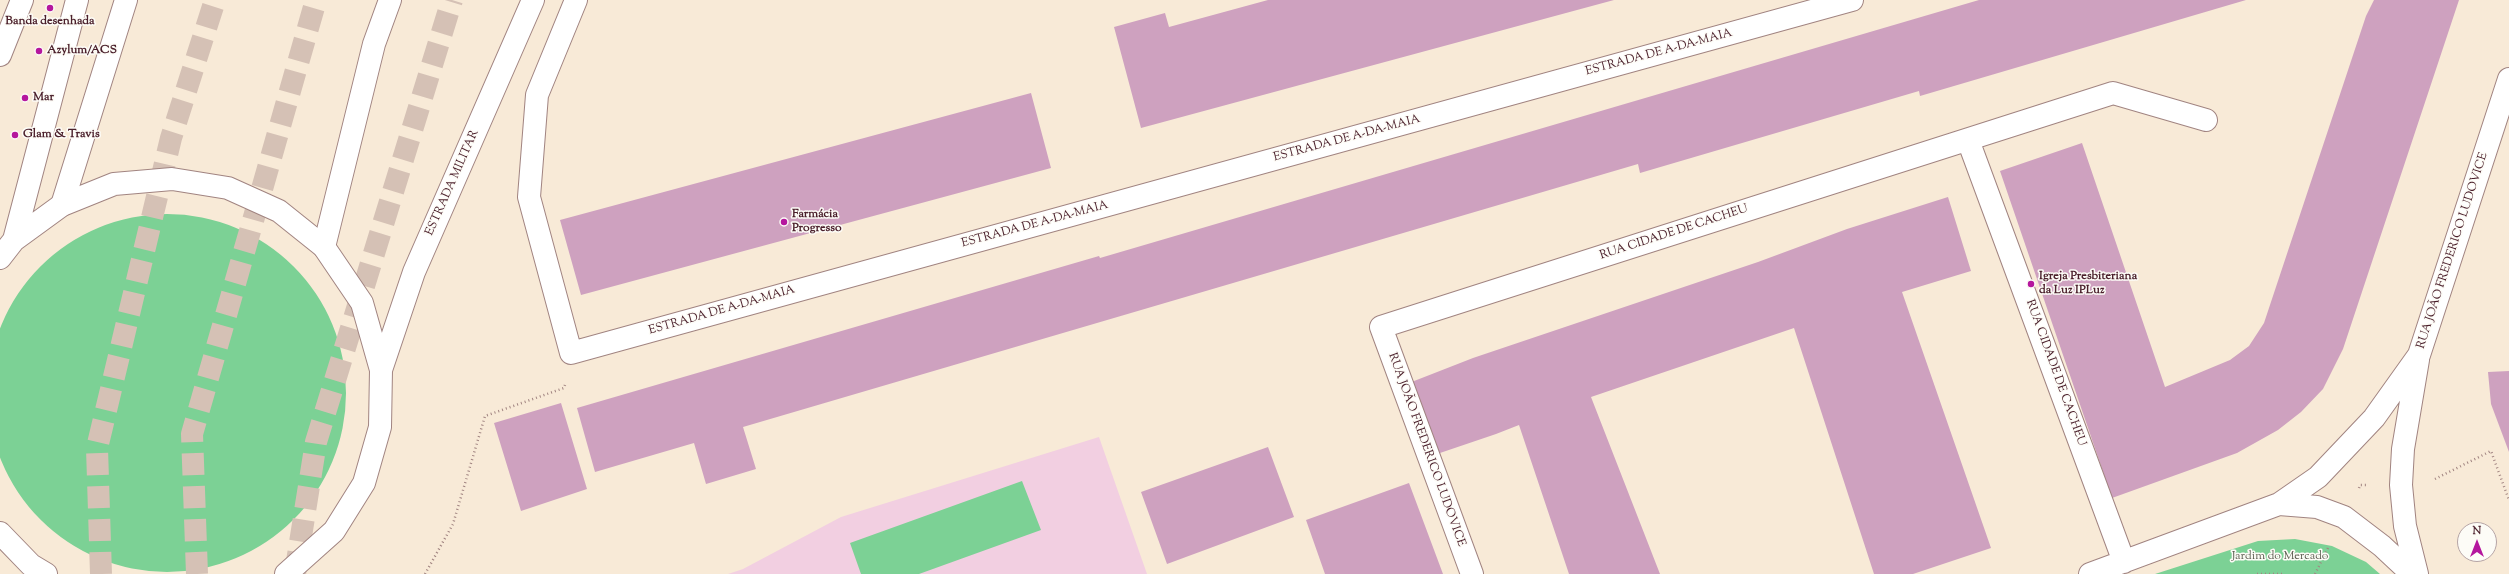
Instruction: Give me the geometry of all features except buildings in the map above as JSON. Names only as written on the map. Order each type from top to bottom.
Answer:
[{"type":"main road","points":[[0,54],[22,0]]},
{"type":"main road","points":[[14,240],[77,0]]},
{"type":"main road","points":[[62,205],[126,0]]},
{"type":"main road","points":[[324,247],[374,44],[390,0]]},
{"type":"main road","name":"ESTRADA MILITAR","points":[[381,370],[414,272],[533,0]]},
{"type":"main road","points":[[571,353],[529,197],[537,96],[576,0]]},
{"type":"main road","name":"ESTRADA DE A-DA-MAIA","points":[[571,353],[1852,0]]},
{"type":"main road","name":"RUA JOÃO FREDERICO LUDOVICE","points":[[2090,574],[2279,504],[2318,476],[2338,459],[2374,418],[2419,354],[2509,79]]},
{"type":"main road","name":"RUA CIDADE DE CACHEU","points":[[1381,327],[2113,93],[2206,120]]},
{"type":"main road","name":"RUA CIDADE DE CACHEU","points":[[1968,140],[2124,562]]},
{"type":"main road","points":[[0,258],[14,240],[62,205],[114,184],[172,179],[228,188],[279,211],[324,247],[362,303],[381,370],[380,428],[364,483],[334,531],[286,574]]},
{"type":"main road","name":"RUA JOÃO FREDERICO LUDOVICE","points":[[1381,327],[1472,574]]},
{"type":"main road","points":[[2417,574],[2405,526],[2401,485],[2403,449],[2419,354]]},
{"type":"main road","points":[[2279,504],[2317,507],[2344,517],[2382,546],[2412,574]]},
{"type":"main road","points":[[0,533],[31,565],[46,574]]},
{"type":"path","points":[[425,574],[453,524],[485,416],[564,388],[571,353]]},
{"type":"path","points":[[2257,574],[2283,574]]},
{"type":"shaded area","points":[[1099,437],[1147,574],[728,574],[743,569],[841,517]]},
{"type":"green space","points":[[167,214],[202,218],[235,228],[266,244],[293,267],[316,294],[332,325],[342,358],[346,393],[342,428],[332,461],[316,492],[293,519],[266,542],[235,558],[202,568],[167,572],[132,568],[99,558],[68,542],[41,519],[18,492],[2,461],[-8,428],[-12,393],[-8,358],[2,325],[18,294],[41,267],[68,244],[99,228],[132,218]]},
{"type":"green space","points":[[1022,481],[1041,530],[919,574],[861,574],[850,543]]},
{"type":"green space","name":"Jardim do Mercado","points":[[2295,539],[2332,546],[2366,562],[2380,574],[2155,574],[2258,541]]},
{"type":"tunnel","points":[[101,574],[97,448],[171,138],[215,0]]},
{"type":"tunnel","points":[[197,574],[192,434],[316,0]]},
{"type":"tunnel","points":[[295,574],[316,442],[452,0]]},
{"type":"place","name":"Banda desenhada","points":[[50,8]]},
{"type":"place","name":"Azylum/ACS","points":[[39,51]]},
{"type":"place","name":"Mar","points":[[25,98]]},
{"type":"place","name":"Glam & Travis","points":[[15,135]]},
{"type":"place","name":"Farmácia Progresso","points":[[784,222]]},
{"type":"place","name":"Igreja Presbiteriana da Luz IPLuz","points":[[2031,284]]}]
